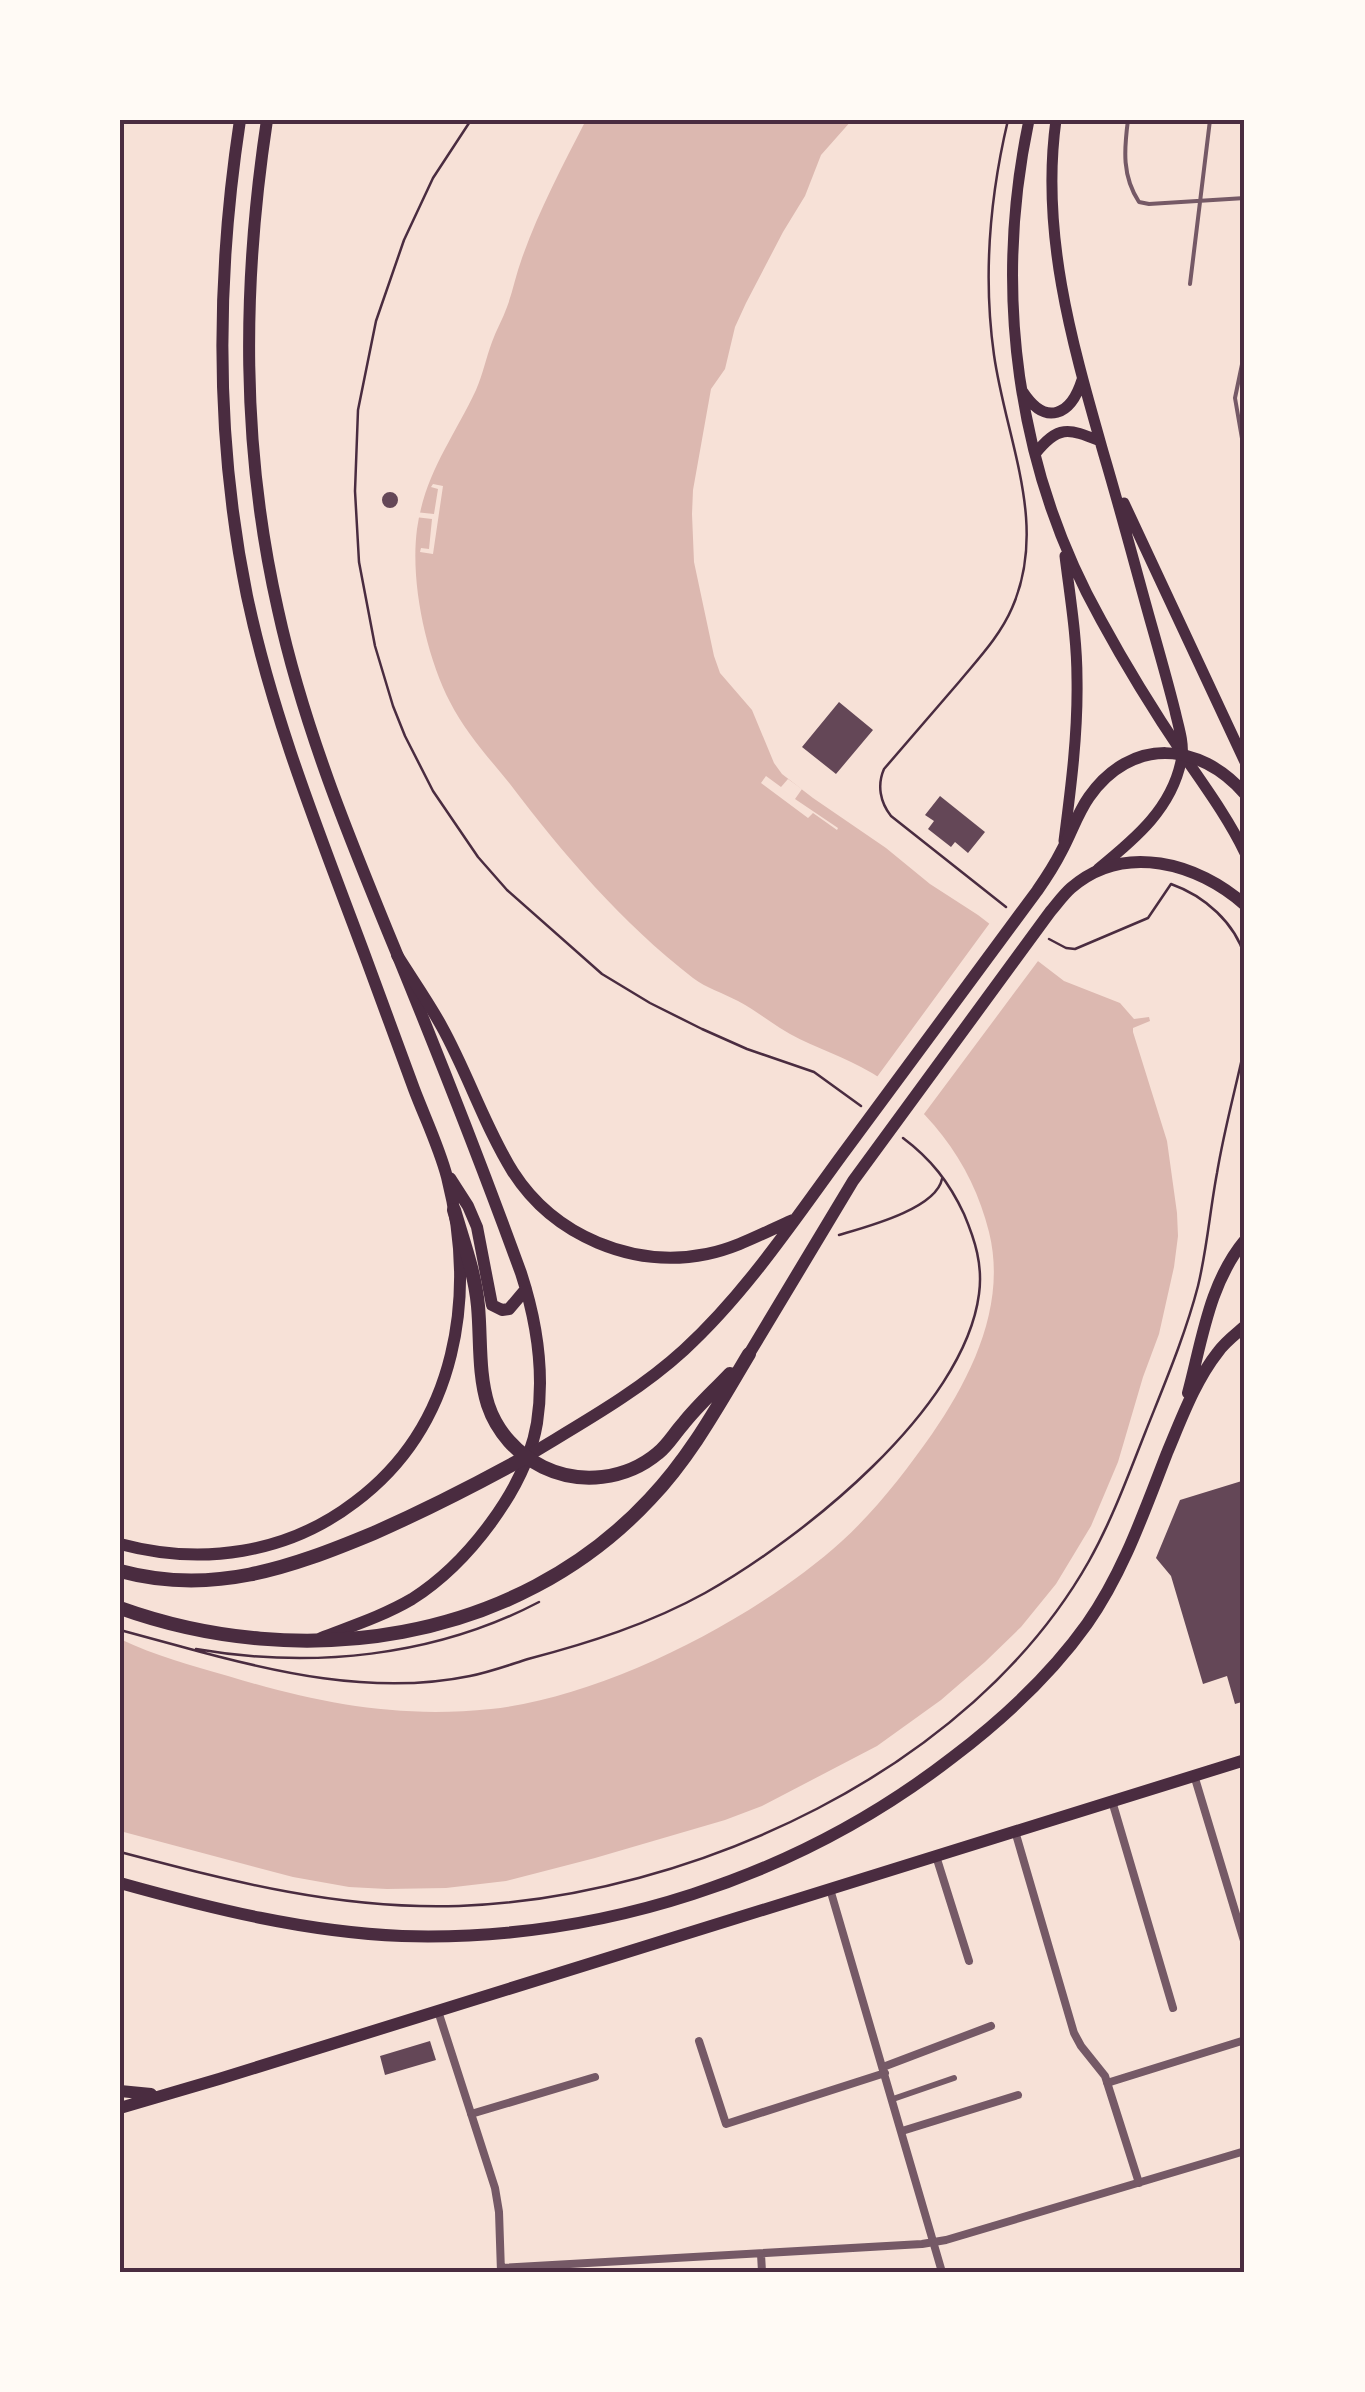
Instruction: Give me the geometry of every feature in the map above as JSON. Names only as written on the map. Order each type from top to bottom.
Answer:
[{"type":"highway","points":[[454,1210],[475,1284],[488,1406],[500,1431],[526,1457],[553,1471],[582,1478],[609,1476],[638,1467],[666,1446],[750,1354]]},
{"type":"highway","points":[[120,1608],[202,1630],[310,1642],[370,1638],[440,1624],[506,1601],[562,1572],[612,1535],[662,1486],[750,1354]]},
{"type":"highway","points":[[120,1571],[194,1581],[273,1571],[388,1526],[526,1457]]},
{"type":"main road","points":[[120,1544],[198,1556],[225,1554],[262,1548],[324,1523],[360,1498],[406,1452],[443,1382],[458,1316],[454,1210],[444,1167],[292,756],[247,595],[229,474],[222,376],[226,230],[240,120]]},
{"type":"main road","points":[[266,120],[252,238],[248,352],[261,519],[284,640],[312,733],[357,856],[526,1289],[536,1326],[540,1374],[537,1422],[526,1457],[511,1489],[472,1547],[422,1592],[392,1609],[310,1642]]},
{"type":"main road","points":[[1029,120],[1012,244],[1013,320],[1020,389],[1034,454],[1063,542],[1107,632],[1245,853]]},
{"type":"main road","points":[[750,1354],[847,1191],[882,1140],[1050,912],[1071,888],[1135,839],[1153,820],[1172,786],[1182,754],[1165,673],[1069,324],[1055,243],[1052,181],[1056,120]]},
{"type":"main road","points":[[1020,389],[1037,410],[1056,412],[1076,398],[1083,378]]},
{"type":"main road","points":[[1034,454],[1050,436],[1060,432],[1072,430],[1100,441]]},
{"type":"main road","points":[[1110,474],[1245,762]]},
{"type":"main road","points":[[1062,850],[1077,708],[1074,633],[1063,542]]},
{"type":"main road","points":[[526,1457],[607,1407],[678,1356],[728,1303],[795,1219],[1032,899],[1086,801],[1108,775],[1147,755],[1182,754],[1217,767],[1245,794]]},
{"type":"main road","points":[[1091,875],[1124,864],[1162,862],[1206,877],[1245,905]]},
{"type":"main road","points":[[397,956],[442,1027],[515,1175],[540,1206],[574,1231],[627,1253],[675,1258],[716,1252],[795,1219]]},
{"type":"main road","points":[[444,1167],[477,1227],[492,1305],[509,1309],[526,1289]]},
{"type":"main road","points":[[1181,1420],[1217,1285],[1245,1240]]},
{"type":"main road","points":[[120,1884],[294,1925],[376,1934],[457,1936],[540,1928],[622,1914],[702,1891],[778,1862],[854,1823],[923,1780],[990,1728],[1049,1672],[1077,1638],[1108,1588],[1181,1420],[1217,1352],[1245,1314]]},
{"type":"main road","points":[[1217,1352],[1245,1326]]},
{"type":"main road","points":[[120,2108],[1245,1760]]},
{"type":"main road","points":[[120,2091],[168,2093]]},
{"type":"street","points":[[1194,1775],[1245,1944]]},
{"type":"street","points":[[1112,1801],[1173,2008]]},
{"type":"street","points":[[1015,1831],[1074,2032],[1103,2071],[1138,2183]]},
{"type":"street","points":[[936,1856],[969,1960]]},
{"type":"street","points":[[830,1889],[942,2272]]},
{"type":"street","points":[[438,2011],[496,2196],[501,2270],[933,2242],[1245,2151]]},
{"type":"street","points":[[700,2042],[726,2124],[884,2070],[991,2026]]},
{"type":"street","points":[[1107,2083],[1245,2040]]},
{"type":"street","points":[[471,2114],[594,2078]]},
{"type":"street","points":[[893,2099],[954,2078]]},
{"type":"street","points":[[902,2130],[1018,2096]]},
{"type":"street","points":[[761,2254],[762,2272]]},
{"type":"street","points":[[659,2260],[660,2272]]},
{"type":"lane","points":[[1128,120],[1124,160],[1136,199],[1149,204],[1245,198]]},
{"type":"lane","points":[[1190,284],[1210,120]]},
{"type":"lane","points":[[1245,350],[1235,398],[1245,456]]},
{"type":"path","points":[[470,120],[433,178],[396,259],[376,320],[358,410],[355,492],[359,562],[372,634],[392,706],[433,791],[478,857],[506,890],[602,974],[702,1029],[814,1072],[862,1106]]},
{"type":"path","points":[[1009,910],[891,816],[883,802],[880,783],[884,769],[1002,627],[1018,592],[1027,547]]},
{"type":"path","points":[[1037,930],[1066,948],[1081,948],[1148,918],[1172,884],[1197,895],[1214,911],[1237,936],[1245,957]]},
{"type":"path","points":[[120,1852],[302,1896],[406,1905],[512,1902],[636,1879],[724,1850],[824,1804],[915,1748],[1016,1662],[1064,1602],[1108,1523],[1170,1371],[1198,1285],[1245,1044]]},
{"type":"path","points":[[120,1630],[298,1674],[439,1682],[594,1641],[645,1622],[703,1594],[762,1558],[839,1498],[898,1439],[942,1386],[974,1317],[980,1276],[978,1255],[959,1203],[932,1162],[892,1129]]},
{"type":"path","points":[[834,1238],[897,1216],[936,1192],[942,1177]]},
{"type":"path","points":[[179,1646],[274,1658],[338,1658],[460,1634],[499,1622],[544,1600]]},
{"type":"shaded area","points":[[586,120],[852,120],[821,155],[805,196],[746,303],[735,327],[725,369],[711,389],[692,514],[694,562],[714,656],[720,673],[752,710],[782,774],[1064,981],[1120,1003],[1134,1019],[1149,1017],[1150,1021],[1133,1028],[1133,1032],[1167,1141],[1177,1213],[1174,1267],[1159,1334],[1118,1462],[1091,1526],[1056,1584],[1021,1627],[941,1700],[877,1746],[762,1806],[725,1820],[506,1881],[446,1888],[349,1887],[293,1877],[120,1831],[120,1639],[173,1660],[261,1686],[390,1710],[491,1709],[582,1689],[630,1671],[724,1625],[767,1598],[807,1570],[867,1516],[947,1412],[982,1338],[993,1286],[989,1232],[981,1206],[958,1158],[925,1115],[861,1067],[790,1034],[744,1004],[698,982],[642,934],[573,862],[478,744],[450,702],[434,663],[422,618],[416,572],[417,529],[426,491],[478,384],[536,223]]},
{"type":"pier","points":[[443,486],[433,554],[420,552],[421,548],[429,549],[432,519],[415,517],[415,512],[434,514],[438,489],[431,487]]},
{"type":"pier","points":[[766,776],[781,787],[788,779],[802,789],[795,799],[837,830],[813,813],[808,818],[761,783]]},
{"type":"pier","points":[[992,920],[1041,957],[921,1118],[874,1081]]},
{"type":"building","points":[[390,492],[398,500],[390,508],[382,500]]},
{"type":"building","points":[[839,702],[873,730],[836,774],[802,747]]},
{"type":"building","points":[[940,796],[985,832],[968,853],[955,842],[951,847],[928,829],[934,821],[925,815]]},
{"type":"building","points":[[1245,1480],[1245,1701],[1235,1704],[1227,1676],[1203,1684],[1171,1576],[1156,1558],[1180,1500]]},
{"type":"building","points":[[430,2041],[436,2060],[385,2075],[380,2056]]}]
